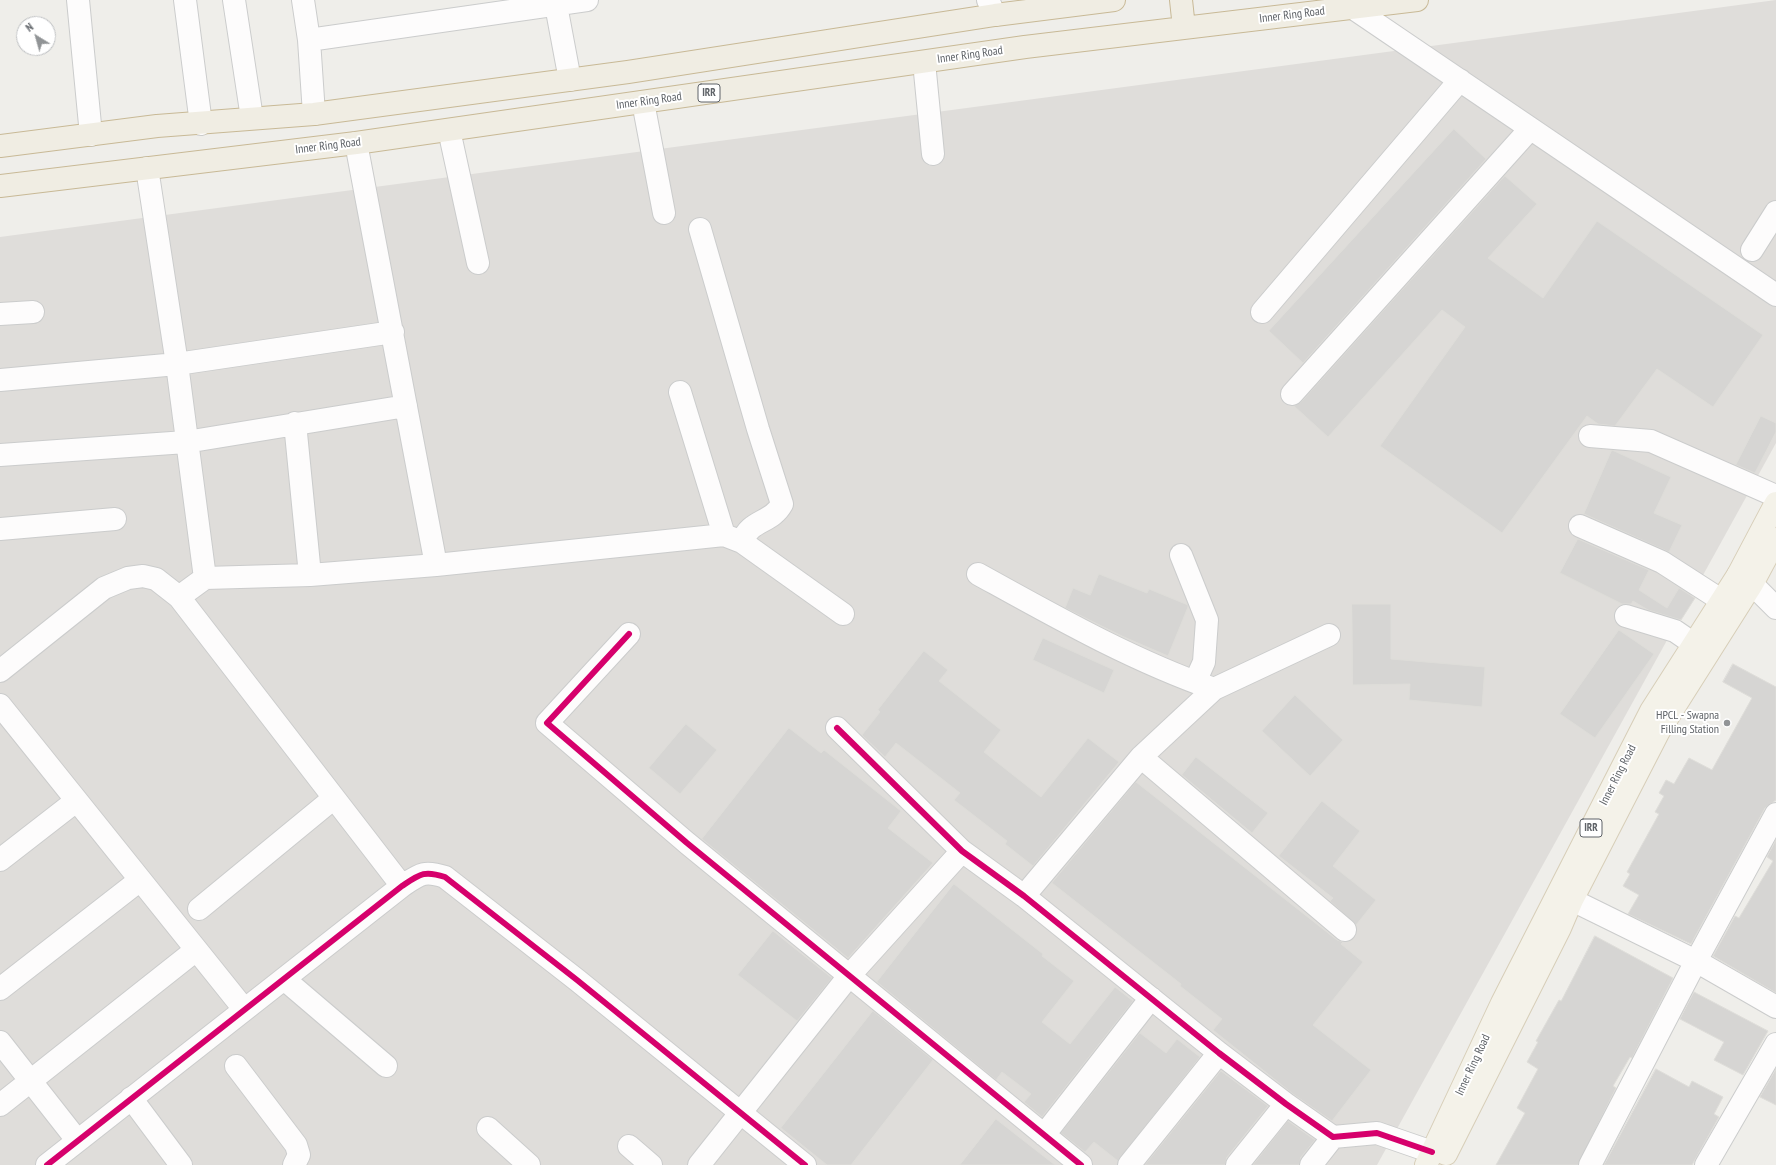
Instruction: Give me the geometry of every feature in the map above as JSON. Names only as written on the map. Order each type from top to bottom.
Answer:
[{"type":"highway","points":[[0,146],[91,136],[157,126],[202,124],[252,118],[314,114],[570,80],[991,7],[1114,0]]},
{"type":"highway","points":[[1180,0],[1184,28]]},
{"type":"highway","name":"Inner Ring Road","points":[[0,186],[356,143],[924,62],[1184,28],[1417,0]]},
{"type":"main road","name":"Inner Ring Road","points":[[1431,1162],[1502,1003],[1651,711],[1721,600],[1745,580],[1776,502]]},
{"type":"main road","name":"Inner Ring Road","points":[[1431,1162],[1560,928],[1572,900],[1659,731],[1745,580],[1776,539]]},
{"type":"street","points":[[78,0],[91,136]]},
{"type":"street","points":[[185,0],[202,124]]},
{"type":"street","points":[[234,0],[252,118]]},
{"type":"street","points":[[303,0],[309,40],[314,114]]},
{"type":"street","points":[[309,40],[556,2],[587,0]]},
{"type":"street","points":[[556,2],[570,80]]},
{"type":"street","points":[[1353,8],[1776,295]]},
{"type":"street","points":[[924,62],[933,154]]},
{"type":"street","points":[[1262,312],[1460,80]]},
{"type":"street","points":[[643,102],[664,213]]},
{"type":"street","points":[[1292,394],[1530,129]]},
{"type":"street","points":[[449,130],[478,263]]},
{"type":"street","points":[[356,143],[393,332],[436,566]]},
{"type":"street","points":[[147,168],[177,364],[205,578]]},
{"type":"street","points":[[1752,250],[1776,212]]},
{"type":"street","points":[[179,597],[205,578],[310,575],[436,566],[733,539],[778,512],[782,504],[758,429],[700,229]]},
{"type":"street","points":[[0,314],[33,312]]},
{"type":"street","points":[[0,380],[177,364],[393,332]]},
{"type":"street","points":[[680,392],[733,539],[843,614]]},
{"type":"street","points":[[0,456],[186,442],[406,406]]},
{"type":"street","points":[[295,423],[310,575]]},
{"type":"street","points":[[1590,436],[1651,441],[1776,496]]},
{"type":"street","points":[[0,529],[115,519]]},
{"type":"street","points":[[1580,526],[1662,562],[1721,600]]},
{"type":"street","points":[[1181,555],[1207,620],[1204,686]]},
{"type":"street","points":[[978,574],[1090,636],[1204,686]]},
{"type":"street","points":[[0,671],[104,588],[122,580],[143,576],[156,580],[179,597],[402,886]]},
{"type":"street","points":[[1745,580],[1776,608]]},
{"type":"street","points":[[1626,616],[1675,631],[1694,644]]},
{"type":"street","points":[[629,634],[547,723],[687,842],[1081,1165]]},
{"type":"street","points":[[1024,896],[1141,756],[1204,686],[1329,635]]},
{"type":"street","points":[[0,705],[244,1009]]},
{"type":"street","points":[[837,728],[962,851],[1024,896],[1219,1053],[1286,1104],[1333,1137],[1377,1133],[1431,1162]]},
{"type":"street","points":[[1141,756],[1345,930]]},
{"type":"street","points":[[199,909],[334,798]]},
{"type":"street","points":[[0,860],[76,800]]},
{"type":"street","points":[[1590,1165],[1696,961],[1776,814]]},
{"type":"street","points":[[699,1165],[849,976],[962,851]]},
{"type":"street","points":[[47,1165],[402,886],[420,874],[430,872],[445,877],[805,1165]]},
{"type":"street","points":[[0,989],[140,880]]},
{"type":"street","points":[[1572,900],[1696,961],[1776,1007]]},
{"type":"street","points":[[0,1105],[196,950]]},
{"type":"street","points":[[284,979],[386,1066]]},
{"type":"street","points":[[1044,1134],[1151,998]]},
{"type":"street","points":[[0,1042],[77,1140]]},
{"type":"street","points":[[1706,1165],[1776,1044]]},
{"type":"street","points":[[1129,1165],[1219,1053]]},
{"type":"street","points":[[236,1066],[296,1145],[299,1155],[294,1165]]},
{"type":"street","points":[[132,1098],[181,1165]]},
{"type":"street","points":[[1237,1165],[1286,1104]]},
{"type":"street","points":[[488,1128],[529,1165]]},
{"type":"street","points":[[1310,1165],[1333,1137]]},
{"type":"street","points":[[629,1146],[651,1165]]},
{"type":"shaded area","points":[[1776,0],[1776,443],[1377,1165],[0,1165],[0,237]]},
{"type":"building","points":[[1454,129],[1486,159],[1303,363],[1269,331]]},
{"type":"building","points":[[1505,176],[1537,204],[1488,258],[1543,298],[1597,221],[1763,335],[1713,407],[1657,369],[1615,426],[1598,424],[1587,416],[1502,533],[1380,446],[1465,327],[1442,310],[1328,437],[1294,406],[1301,402]]},
{"type":"building","points":[[1761,416],[1776,423],[1776,432],[1755,473],[1736,465]]},
{"type":"building","points":[[1612,450],[1671,477],[1654,513],[1682,525],[1669,552],[1584,514]]},
{"type":"building","points":[[1578,539],[1649,570],[1639,590],[1667,608],[1679,588],[1695,598],[1681,620],[1648,610],[1633,601],[1631,604],[1622,604],[1560,573]]},
{"type":"building","points":[[1099,574],[1147,593],[1149,589],[1188,605],[1168,656],[1124,637],[1065,608],[1073,588],[1090,595]]},
{"type":"building","points":[[1352,604],[1391,604],[1391,659],[1485,667],[1482,707],[1409,700],[1410,684],[1353,685]]},
{"type":"building","points":[[1619,630],[1654,654],[1595,738],[1560,714]]},
{"type":"building","points":[[1043,638],[1114,670],[1104,693],[1033,660]]},
{"type":"building","points":[[924,651],[948,670],[939,681],[1001,730],[984,752],[1041,797],[1088,738],[1119,762],[1033,866],[1005,844],[1007,841],[954,800],[960,793],[896,743],[885,757],[862,735],[880,712],[878,710]]},
{"type":"building","points":[[1733,664],[1776,687],[1776,800],[1765,808],[1691,944],[1628,914],[1639,895],[1623,886],[1630,874],[1627,872],[1659,814],[1655,812],[1664,796],[1659,793],[1666,780],[1674,784],[1689,758],[1712,770],[1752,698],[1723,682]]},
{"type":"building","points":[[1295,695],[1343,740],[1310,776],[1262,731]]},
{"type":"building","points":[[686,724],[717,750],[680,794],[649,768]]},
{"type":"building","points":[[789,728],[821,753],[824,750],[901,811],[888,828],[933,863],[848,958],[702,839]]},
{"type":"building","points":[[1196,757],[1268,813],[1252,833],[1182,775]]},
{"type":"building","points":[[1136,782],[1337,940],[1343,942],[1341,944],[1363,962],[1313,1025],[1371,1070],[1332,1121],[1293,1094],[1213,1030],[1222,1019],[1180,986],[1181,984],[1052,883]]},
{"type":"building","points":[[1322,801],[1360,831],[1333,866],[1376,900],[1356,925],[1330,901],[1333,898],[1279,856]]},
{"type":"building","points":[[1776,840],[1776,993],[1713,956],[1735,916],[1739,918],[1773,861],[1767,857]]},
{"type":"building","points":[[954,884],[1043,954],[1042,956],[1074,981],[1042,1022],[1070,1044],[1115,987],[1133,1001],[1042,1117],[1024,1102],[1031,1094],[1002,1072],[996,1080],[877,982]]},
{"type":"building","points":[[773,931],[832,978],[797,1021],[738,975]]},
{"type":"building","points":[[1595,936],[1673,978],[1632,1058],[1630,1057],[1613,1086],[1616,1088],[1578,1165],[1496,1165],[1525,1113],[1517,1108],[1538,1069],[1527,1062],[1538,1042],[1536,1041],[1559,1000],[1561,1001]]},
{"type":"building","points":[[1694,992],[1768,1031],[1743,1075],[1714,1060],[1724,1042],[1680,1019]]},
{"type":"building","points":[[873,1011],[933,1060],[851,1165],[827,1165],[781,1128]]},
{"type":"building","points":[[1140,1033],[1166,1053],[1177,1039],[1200,1057],[1118,1161],[1094,1142],[1085,1152],[1061,1133]]},
{"type":"building","points":[[1656,1069],[1689,1087],[1692,1081],[1723,1097],[1714,1114],[1719,1117],[1692,1165],[1604,1165]]},
{"type":"building","points":[[1776,1069],[1776,1105],[1760,1097]]},
{"type":"building","points":[[1221,1071],[1268,1106],[1227,1157],[1225,1165],[1145,1165]]},
{"type":"building","points":[[996,1119],[1055,1165],[960,1165]]},
{"type":"building","points":[[1288,1121],[1315,1140],[1301,1157],[1299,1165],[1253,1165]]},
{"type":"cycle path","points":[[629,634],[547,723],[687,843],[1081,1165]]},
{"type":"cycle path","points":[[837,728],[962,851],[1024,896],[1219,1053],[1286,1104],[1333,1137],[1377,1133],[1432,1152]]},
{"type":"cycle path","points":[[47,1165],[402,886],[422,874],[432,874],[445,877],[577,980],[805,1165]]},
{"type":"place","name":"HPCL - Swapna Filling Station","points":[[1727,723]]}]
